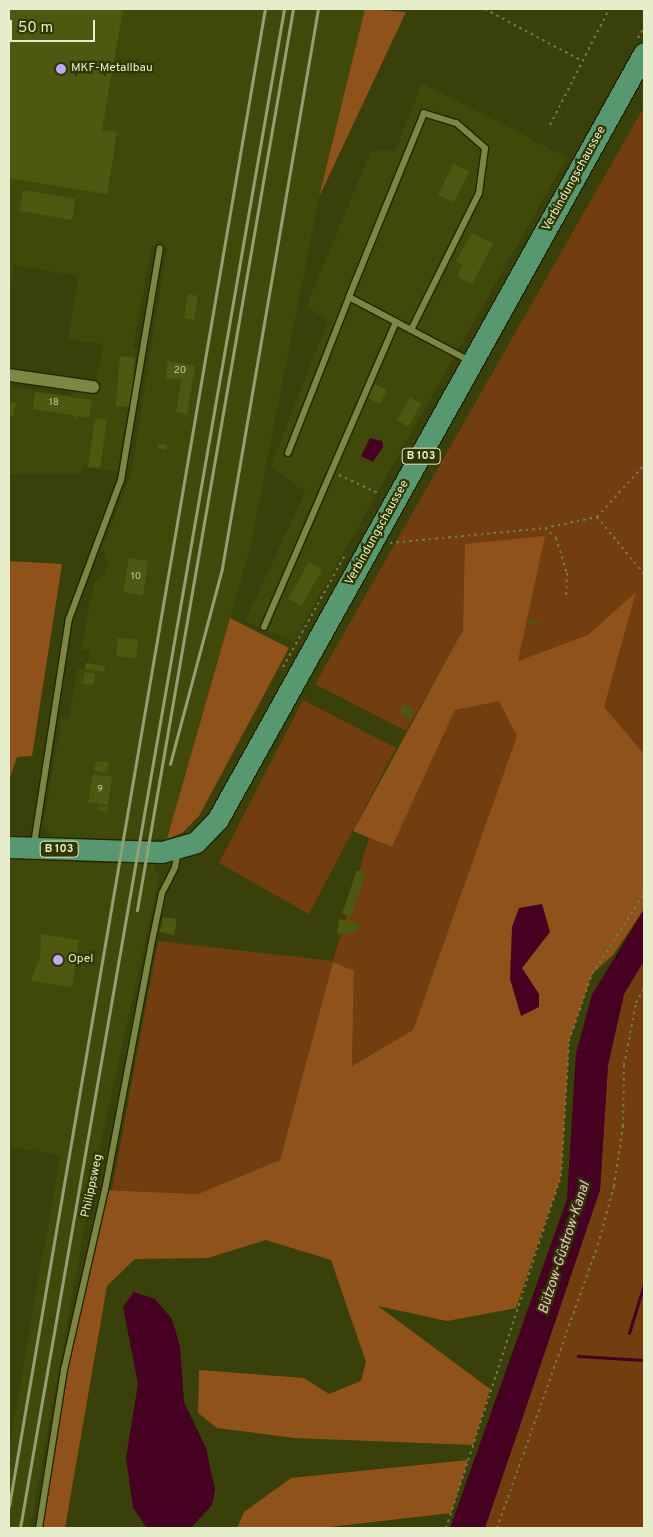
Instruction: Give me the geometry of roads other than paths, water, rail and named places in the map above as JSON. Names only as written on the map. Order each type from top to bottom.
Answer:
[{"type":"main road","name":"Verbindungschaussee","points":[[178,850],[207,832],[230,801],[644,53]]},
{"type":"main road","name":"B 103","points":[[9,847],[178,850]]},
{"type":"street","points":[[9,375],[93,387]]},
{"type":"lane","points":[[288,453],[424,113],[456,123],[485,148],[479,193],[411,330]]},
{"type":"lane","points":[[34,847],[69,619],[121,480],[160,248]]},
{"type":"lane","points":[[350,297],[473,363]]},
{"type":"lane","points":[[264,627],[333,472],[396,322]]},
{"type":"lane","name":"Philippsweg","points":[[39,1528],[64,1370],[105,1190],[151,946],[178,850]]},
{"type":"water","points":[[370,438],[382,441],[383,447],[373,462],[361,456]]},
{"type":"water","points":[[542,904],[550,932],[522,968],[539,994],[539,1007],[521,1016],[510,979],[512,927],[519,908]]},
{"type":"water","name":"Bützow-Güstrow-Kanal","points":[[644,909],[644,961],[624,994],[608,1065],[600,1190],[485,1528],[450,1528],[567,1199],[576,1053],[592,995]]},
{"type":"water","points":[[134,1292],[155,1299],[172,1319],[180,1346],[184,1402],[206,1448],[215,1490],[212,1505],[191,1528],[147,1528],[133,1508],[126,1458],[138,1384],[123,1307]]},
{"type":"waterway","points":[[629,1333],[644,1284]]},
{"type":"waterway","points":[[578,1356],[644,1360]]},
{"type":"railway","points":[[9,1506],[265,9]]},
{"type":"railway","points":[[20,1528],[284,9]]},
{"type":"railway","points":[[137,910],[293,9]]},
{"type":"railway","points":[[170,764],[222,568],[318,9]]},
{"type":"place","name":"MKF-Metallbau","points":[[61,69]]},
{"type":"place","name":"Opel","points":[[58,960]]}]
